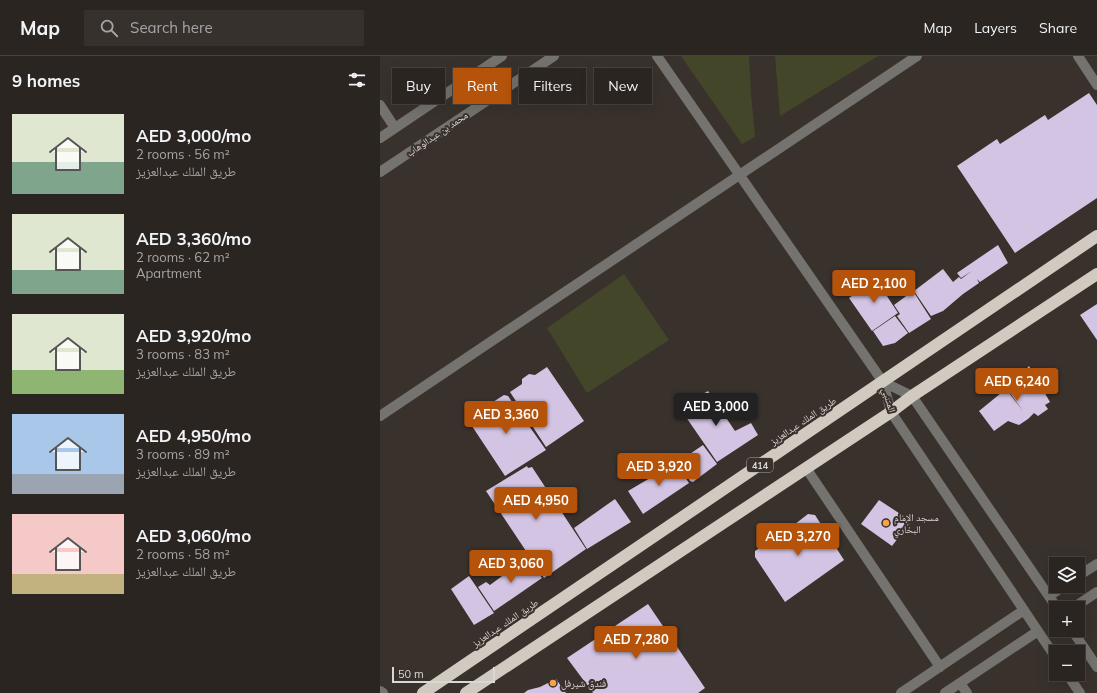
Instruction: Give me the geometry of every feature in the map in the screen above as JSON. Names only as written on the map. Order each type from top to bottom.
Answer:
[{"type":"highway","name":"طريق الملك عبدالعزيز","points":[[423,693],[1097,236]]},
{"type":"highway","name":"414","points":[[466,693],[1097,274]]},
{"type":"street","points":[[380,138],[502,56]]},
{"type":"street","name":"محمد بن عبدالوهاب","points":[[380,172],[554,56]]},
{"type":"street","points":[[657,56],[883,382]]},
{"type":"street","points":[[380,416],[917,56]]},
{"type":"street","points":[[1078,56],[1097,85]]},
{"type":"street","points":[[380,105],[395,128]]},
{"type":"street","name":"المتنبي","points":[[883,382],[912,396],[1052,601]]},
{"type":"street","name":"المتنبي","points":[[883,382],[891,412],[1049,648]]},
{"type":"street","points":[[806,468],[940,667]]},
{"type":"street","points":[[1085,572],[1097,564]]},
{"type":"street","points":[[1084,601],[1097,592]]},
{"type":"street","points":[[1049,596],[1054,593]]},
{"type":"street","points":[[901,693],[1024,610]]},
{"type":"street","points":[[945,693],[1038,631]]},
{"type":"street","points":[[1077,637],[1097,667]]},
{"type":"street","points":[[1072,681],[1080,693]]},
{"type":"street","points":[[960,683],[967,693]]},
{"type":"green space","points":[[681,56],[749,56],[755,137],[742,144]]},
{"type":"green space","points":[[775,56],[878,56],[780,116]]},
{"type":"green space","points":[[624,274],[669,340],[587,393],[547,328]]},
{"type":"building","points":[[1089,93],[1097,105],[1097,198],[1015,253],[957,166],[997,139],[1000,144],[1045,115],[1048,120]]},
{"type":"building","points":[[998,245],[1008,263],[980,282],[977,279],[979,283],[943,311],[931,316],[914,291],[943,269],[953,282],[959,277],[961,279],[972,271],[961,278],[957,273]]},
{"type":"building","points":[[880,277],[887,284],[881,287],[898,313],[872,331],[849,298]]},
{"type":"building","points":[[913,291],[931,319],[909,333],[897,316],[900,314],[894,305]]},
{"type":"building","points":[[1097,304],[1097,340],[1080,315]]},
{"type":"building","points":[[895,316],[908,333],[895,343],[883,346],[873,331]]},
{"type":"building","points":[[1029,366],[1050,402],[1045,405],[1048,409],[1038,416],[1034,413],[1019,425],[1008,421],[994,431],[979,411],[1006,389],[1023,411],[1008,390]]},
{"type":"building","points":[[547,367],[584,421],[546,447],[510,392],[522,384],[522,379],[529,374],[535,375]]},
{"type":"building","points":[[708,391],[735,431],[751,423],[758,435],[717,462],[679,407]]},
{"type":"building","points":[[504,395],[508,396],[546,450],[505,476],[468,420],[480,412],[481,407],[489,401],[493,402]]},
{"type":"building","points":[[703,445],[717,464],[693,482],[690,481],[678,462]]},
{"type":"building","points":[[673,459],[689,483],[643,514],[628,491],[662,471],[660,467]]},
{"type":"building","points":[[527,466],[528,468],[532,467],[586,549],[544,578],[486,491]]},
{"type":"building","points":[[615,499],[631,522],[587,549],[574,528]]},
{"type":"building","name":"مسجد الإمام البخاري","points":[[879,500],[911,521],[892,546],[861,524]]},
{"type":"building","points":[[808,514],[815,515],[844,560],[785,602],[755,557],[755,551],[776,537],[780,540],[778,535],[781,531],[787,530],[790,533],[790,528]]},
{"type":"building","points":[[528,557],[542,578],[494,611],[478,587],[486,582],[490,585]]},
{"type":"building","points":[[469,576],[494,613],[474,625],[451,589]]},
{"type":"building","points":[[648,604],[705,688],[698,693],[593,693],[567,658]]},
{"type":"building","name":"فندق شيرفل","points":[[556,679],[566,693],[524,693],[528,690],[540,687]]},
{"type":"place","name":"مسجد الإمام البخاري","points":[[886,523]]},
{"type":"place","name":"فندق شيرفل","points":[[553,683]]}]
